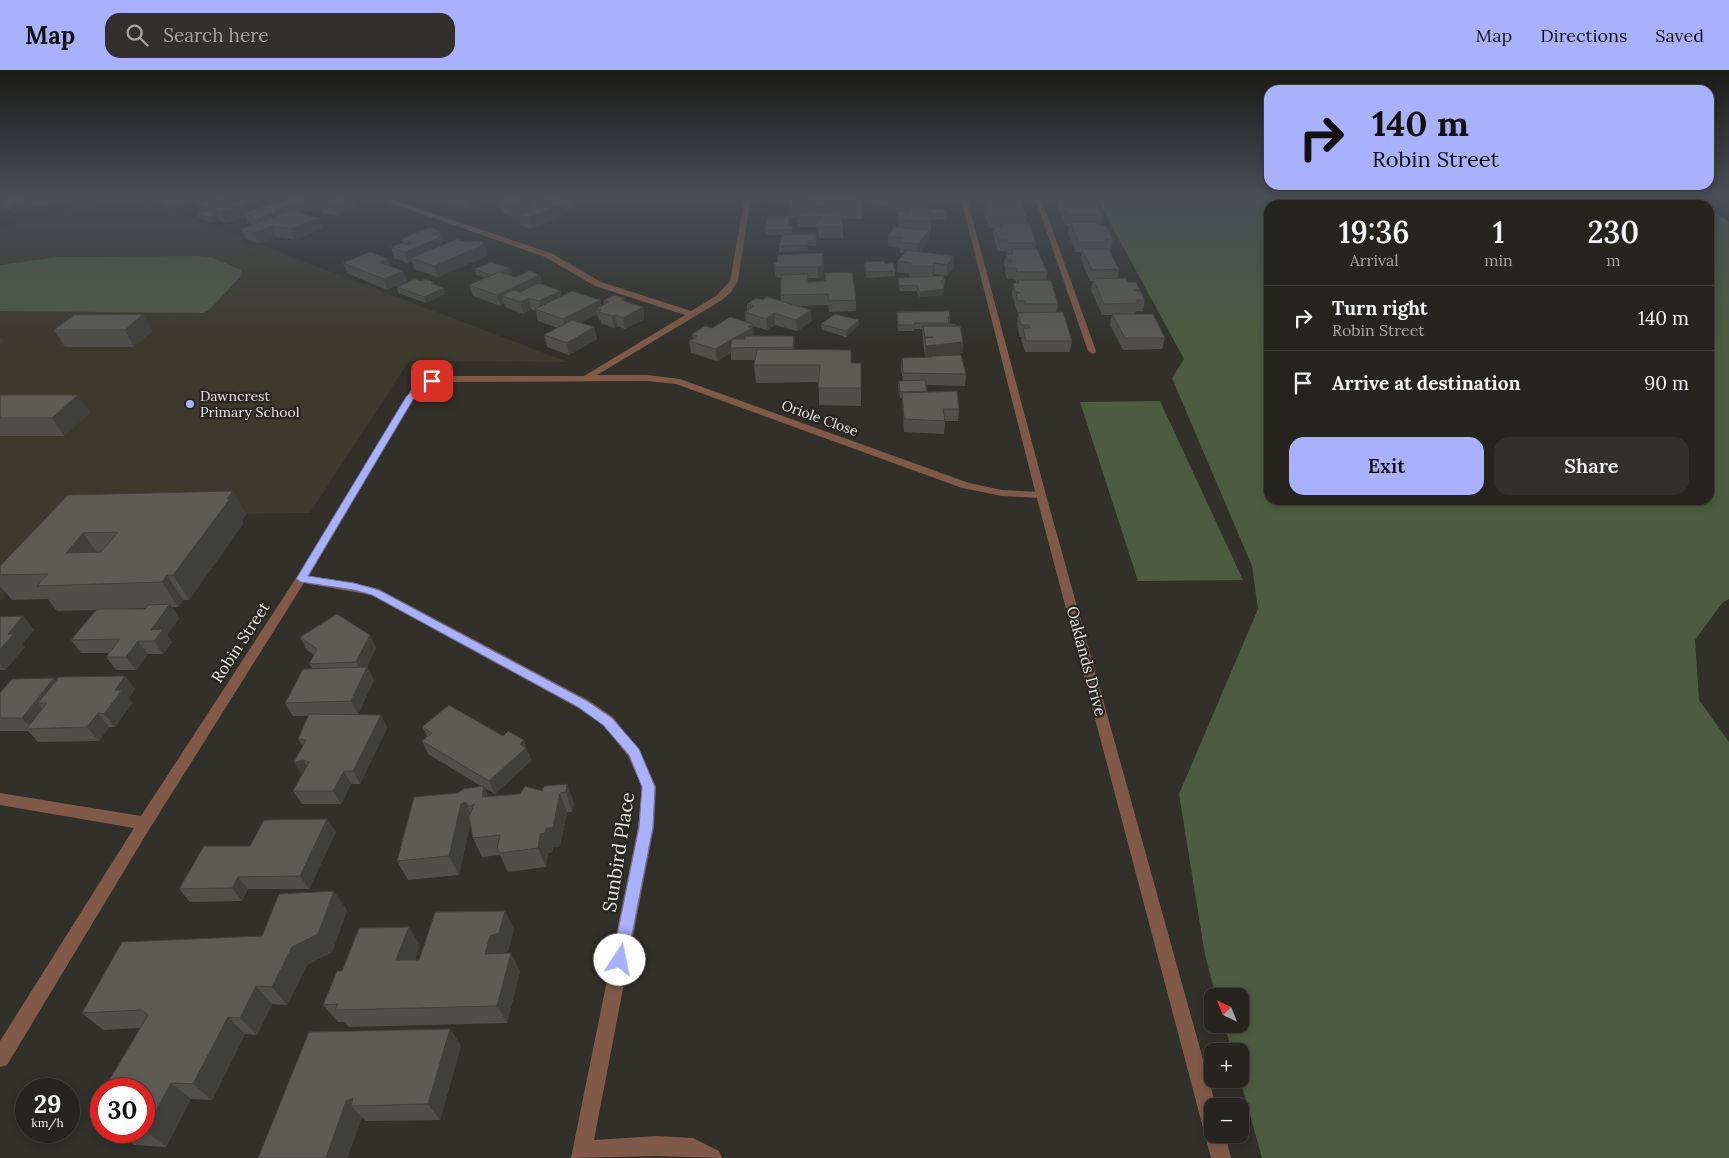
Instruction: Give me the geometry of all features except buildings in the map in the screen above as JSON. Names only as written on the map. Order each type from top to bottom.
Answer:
[{"type":"street","points":[[521,246],[548,255],[598,284],[691,314]]},
{"type":"street","points":[[586,378],[719,298],[734,281],[740,246]]},
{"type":"street","name":"Oaklands Drive","points":[[976,246],[1204,1098]]},
{"type":"street","points":[[1054,246],[1092,351]]},
{"type":"street","name":"Oriole Close","points":[[586,378],[647,378],[677,381],[966,486],[1002,494],[1042,495]]},
{"type":"street","name":"Robin Street","points":[[0,1058],[145,823],[301,579],[410,397],[420,386],[432,381],[451,379],[586,378]]},
{"type":"street","name":"Sunbird Place","points":[[301,579],[354,586],[376,592],[583,704],[608,721],[634,753],[649,787],[646,827],[582,1154]]},
{"type":"street","points":[[0,799],[145,823]]},
{"type":"street","points":[[1217,1143],[1221,1158]]},
{"type":"street","points":[[582,1154],[657,1146],[693,1148],[712,1158]]},
{"type":"shaded area","name":"Dawncrest Primary School","points":[[0,246],[263,246],[568,362],[409,361],[310,513],[86,516],[0,601]]},
{"type":"green space","points":[[1123,246],[1264,246],[1264,505],[1714,505],[1714,246],[1729,246],[1729,599],[1723,602],[1695,640],[1699,700],[1729,742],[1729,1158],[1262,1158],[1249,1111],[1249,1098],[1245,1098],[1243,1088],[1249,1088],[1249,1043],[1230,1043],[1227,1033],[1249,1033],[1249,988],[1214,988],[1205,955],[1179,794],[1258,609],[1252,566],[1172,378],[1184,359]]},
{"type":"green space","points":[[58,257],[211,257],[241,270],[240,277],[210,309],[203,313],[0,311],[0,265]]},
{"type":"green space","points":[[1160,401],[1243,580],[1138,581],[1080,402]]},
{"type":"place","name":"Dawncrest Primary School","points":[[190,404]]},
{"type":"route","points":[[432,381],[420,386],[410,397],[301,579],[354,586],[376,592],[583,704],[608,721],[634,753],[649,787],[646,827],[620,960]]}]
